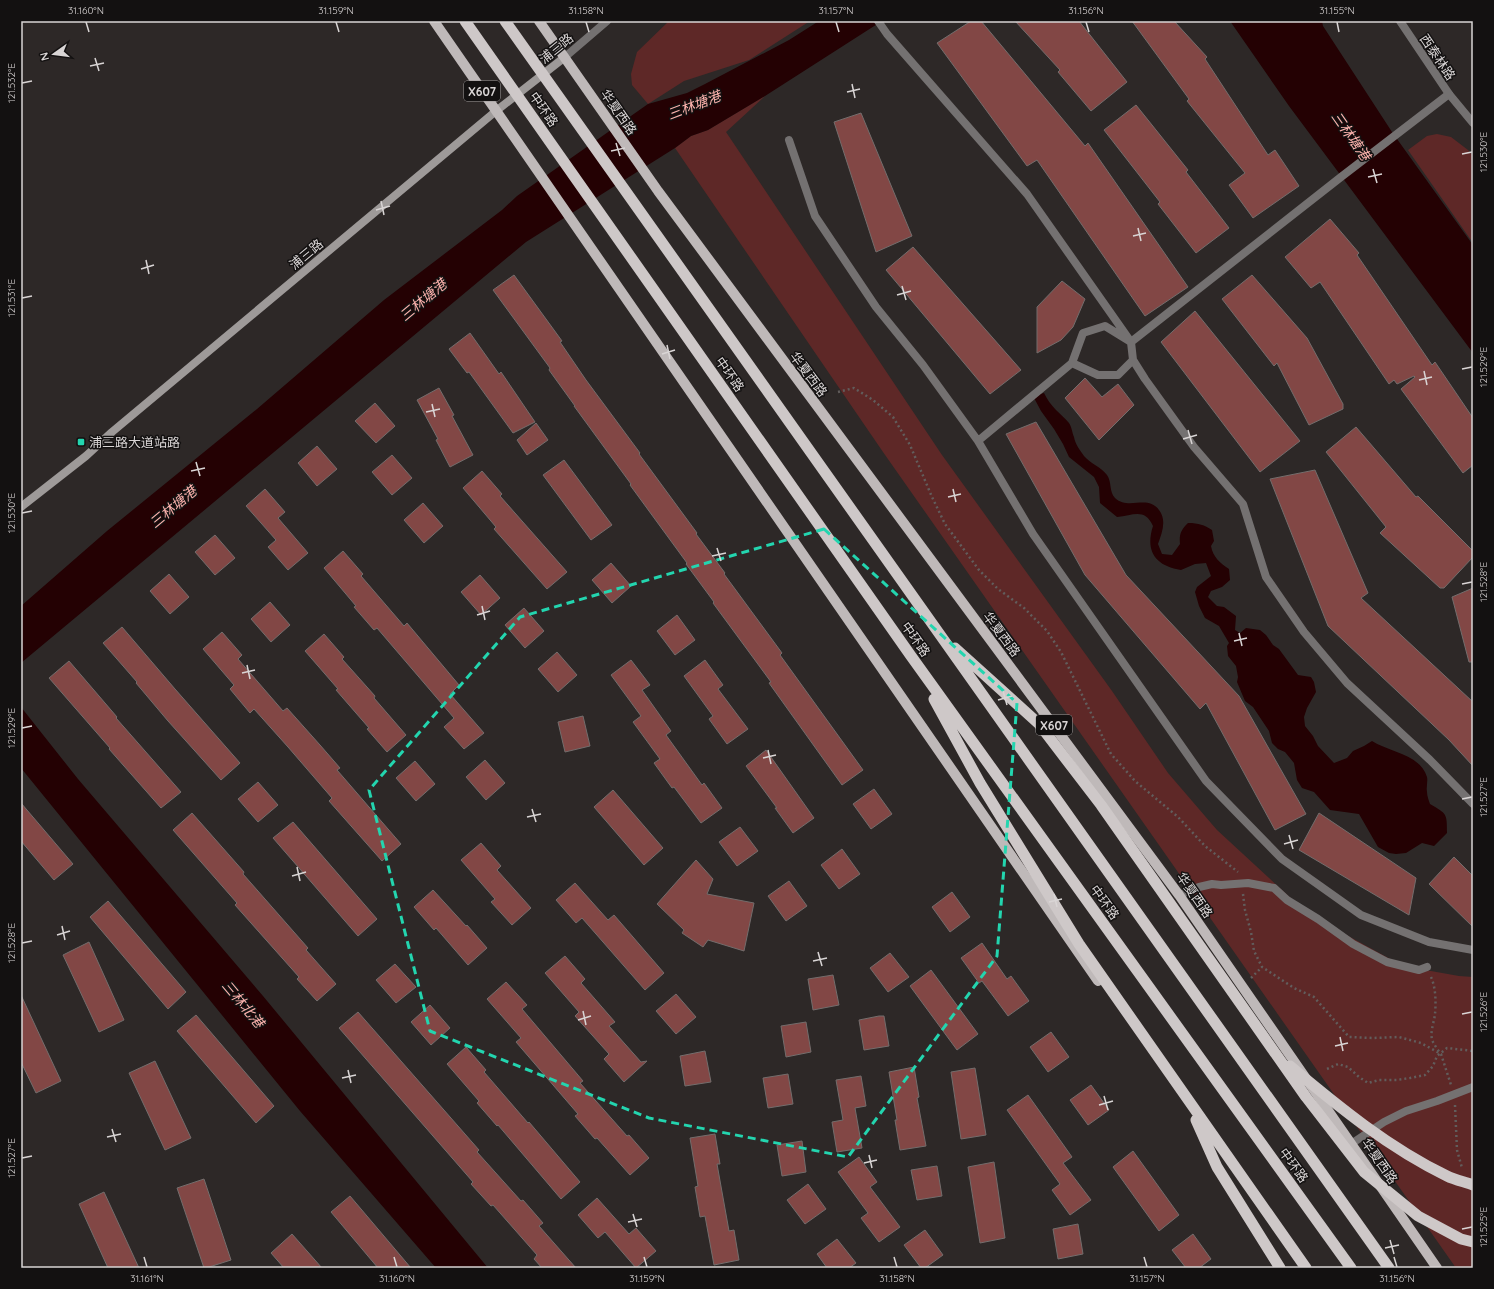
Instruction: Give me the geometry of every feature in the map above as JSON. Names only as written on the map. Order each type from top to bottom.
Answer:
[{"type":"highway","name":"中环路","points":[[465,21],[910,656],[1351,1268]]},
{"type":"highway","name":"中环路","points":[[505,21],[1389,1268]]},
{"type":"highway","points":[[939,634],[1039,724],[1101,805],[1306,1097],[1364,1172],[1418,1216],[1461,1239],[1473,1242]]},
{"type":"highway","points":[[910,656],[980,783],[1075,938],[1306,1268]]},
{"type":"highway","points":[[1279,1057],[1342,1109],[1398,1148],[1448,1176],[1473,1185]]},
{"type":"highway","points":[[1186,1097],[1217,1167],[1280,1268]]},
{"type":"main road","name":"X607","points":[[434,21],[1050,913],[1302,1268]]},
{"type":"main road","name":"华夏西路","points":[[539,21],[658,191],[1179,895],[1437,1268]]},
{"type":"main road","name":"浦三路","points":[[21,507],[86,456],[112,432],[496,111],[565,58]]},
{"type":"street","name":"浦三路","points":[[565,58],[607,21]]},
{"type":"street","points":[[878,21],[887,34],[1027,194],[1131,342],[1133,360],[1194,447],[1244,504],[1266,577],[1304,632],[1347,683],[1430,760],[1473,804]]},
{"type":"street","name":"西泰林路","points":[[1400,21],[1449,94],[1473,124]]},
{"type":"street","points":[[1131,342],[1449,94]]},
{"type":"street","points":[[789,140],[815,216],[876,307],[923,365],[978,441],[1033,534],[1206,781],[1282,859],[1361,915],[1429,942],[1473,950]]},
{"type":"street","points":[[978,441],[1072,363],[1083,333],[1105,326],[1131,342]]},
{"type":"street","points":[[1072,363],[1098,375],[1118,375],[1133,360]]},
{"type":"street","points":[[1179,895],[1199,886],[1212,884],[1222,885],[1248,883],[1274,888],[1287,900],[1318,919],[1353,944],[1387,962],[1419,970],[1427,967]]},
{"type":"street","points":[[1351,1144],[1384,1122],[1400,1114],[1473,1087]]},
{"type":"path","points":[[838,392],[854,388],[873,400],[893,417],[910,445],[945,524],[979,570],[998,589],[1024,608],[1047,631],[1061,652],[1111,754],[1135,781],[1178,817],[1205,846],[1241,875],[1245,910],[1254,951],[1262,967],[1282,981],[1314,997],[1349,1036],[1373,1038],[1399,1037],[1421,1043],[1441,1054]]},
{"type":"path","points":[[1242,986],[1262,967]]},
{"type":"path","points":[[1427,967],[1434,984],[1435,1014],[1432,1028],[1432,1042],[1441,1054],[1454,1094],[1457,1150],[1462,1168]]},
{"type":"path","points":[[1327,1069],[1338,1064],[1348,1067],[1368,1083],[1379,1080],[1397,1080],[1425,1075],[1433,1066],[1437,1056],[1447,1048],[1473,1051]]},
{"type":"highlighted area","points":[[824,529],[1017,703],[997,956],[848,1157],[649,1118],[430,1031],[369,790],[520,617]]},
{"type":"shaded area","points":[[669,21],[810,21],[749,60],[684,81],[648,104],[632,85],[631,74],[637,52]]},
{"type":"shaded area","points":[[765,96],[726,132],[942,455],[1112,691],[1168,773],[1217,830],[1308,914],[1403,966],[1473,977],[1473,1268],[1456,1268],[883,452],[675,148],[691,136],[708,130]]},
{"type":"shaded area","points":[[1437,134],[1451,137],[1468,150],[1473,156],[1473,243],[1408,150],[1427,136]]},
{"type":"water","name":"三林塘港","points":[[819,21],[882,21],[765,96],[708,130],[691,136],[675,148],[526,242],[21,663],[21,606],[107,531],[257,409],[384,300],[502,210],[517,196],[648,104],[687,93],[789,40]]},
{"type":"water","name":"三林塘港","points":[[1230,21],[1322,21],[1323,26],[1392,132],[1473,245],[1473,353],[1289,106]]},
{"type":"water","points":[[1044,393],[1052,406],[1069,423],[1075,442],[1084,456],[1107,475],[1110,481],[1113,496],[1120,502],[1149,503],[1154,505],[1159,510],[1163,518],[1162,531],[1158,544],[1162,554],[1172,555],[1180,544],[1181,532],[1188,523],[1195,523],[1212,530],[1214,541],[1211,546],[1213,553],[1217,559],[1229,569],[1230,580],[1222,587],[1211,591],[1208,597],[1217,606],[1224,607],[1236,616],[1235,630],[1240,633],[1246,628],[1260,630],[1266,635],[1273,645],[1279,649],[1298,675],[1311,677],[1314,682],[1316,692],[1304,717],[1305,726],[1313,736],[1318,746],[1334,763],[1347,758],[1353,751],[1372,741],[1403,754],[1418,763],[1427,777],[1427,794],[1430,804],[1443,812],[1447,821],[1447,833],[1434,846],[1422,843],[1406,853],[1389,853],[1378,847],[1359,814],[1330,810],[1314,792],[1302,788],[1297,780],[1294,763],[1285,752],[1278,749],[1272,743],[1269,731],[1253,707],[1245,701],[1237,682],[1238,677],[1236,666],[1228,656],[1227,646],[1229,643],[1219,626],[1205,618],[1199,606],[1195,592],[1197,587],[1211,576],[1206,563],[1195,564],[1181,570],[1165,565],[1154,556],[1151,550],[1150,543],[1153,526],[1150,520],[1143,515],[1138,514],[1117,517],[1100,503],[1099,487],[1094,477],[1069,457],[1063,444],[1033,396]]},
{"type":"water","name":"三林北港","points":[[21,707],[78,779],[263,996],[488,1268],[436,1268],[300,1111],[21,768]]},
{"type":"building","points":[[971,21],[981,21],[1085,146],[1088,143],[1188,287],[1145,316],[1037,160],[1027,166],[937,43]]},
{"type":"building","points":[[1015,21],[1079,21],[1127,82],[1091,111],[1058,72],[1060,70]]},
{"type":"building","points":[[1132,21],[1174,21],[1207,57],[1205,59],[1268,155],[1275,150],[1299,186],[1253,218],[1229,185],[1245,173],[1187,101],[1189,99]]},
{"type":"building","points":[[1136,105],[1188,170],[1186,172],[1229,228],[1196,253],[1158,204],[1160,202],[1104,130]]},
{"type":"building","points":[[861,113],[912,236],[876,252],[834,122]]},
{"type":"building","points":[[1330,219],[1359,253],[1357,255],[1432,365],[1435,362],[1473,418],[1473,465],[1463,473],[1401,389],[1415,377],[1414,376],[1397,384],[1394,380],[1389,384],[1320,282],[1311,288],[1285,257]]},
{"type":"building","points":[[913,247],[1021,370],[990,394],[886,270]]},
{"type":"building","points":[[514,275],[562,341],[560,342],[586,380],[697,533],[696,534],[725,573],[724,574],[782,653],[780,655],[863,770],[842,785],[769,683],[771,682],[713,603],[714,602],[686,564],[687,563],[574,406],[549,370],[550,368],[493,290]]},
{"type":"building","points":[[1252,275],[1307,338],[1343,404],[1343,409],[1309,425],[1277,363],[1274,366],[1222,299]]},
{"type":"building","points":[[1062,281],[1085,299],[1073,327],[1061,340],[1037,353],[1037,307]]},
{"type":"building","points":[[1195,311],[1300,441],[1260,472],[1161,342]]},
{"type":"building","points":[[470,333],[499,374],[501,372],[535,422],[513,433],[469,372],[467,373],[449,349]]},
{"type":"building","points":[[1085,378],[1102,397],[1118,384],[1134,405],[1099,440],[1065,398]]},
{"type":"building","points":[[439,388],[473,455],[450,467],[436,440],[438,439],[417,400]]},
{"type":"building","points":[[375,403],[395,426],[376,443],[355,421]]},
{"type":"building","points":[[1036,422],[1126,575],[1239,696],[1306,814],[1275,830],[1206,703],[1200,709],[1085,575],[1006,434]]},
{"type":"building","points":[[536,423],[548,440],[527,455],[517,440]]},
{"type":"building","points":[[1356,427],[1416,497],[1418,496],[1473,551],[1473,557],[1444,588],[1440,588],[1380,533],[1386,527],[1326,452]]},
{"type":"building","points":[[317,446],[337,469],[317,486],[298,463]]},
{"type":"building","points":[[392,455],[412,478],[392,495],[372,472]]},
{"type":"building","points":[[564,460],[612,525],[591,540],[543,475]]},
{"type":"building","points":[[1315,470],[1368,593],[1361,598],[1473,702],[1473,766],[1449,740],[1328,626],[1270,479]]},
{"type":"building","points":[[482,471],[502,494],[500,496],[567,572],[547,589],[494,529],[496,527],[463,488]]},
{"type":"building","points":[[265,489],[285,512],[278,518],[308,553],[288,570],[268,547],[276,540],[246,506]]},
{"type":"building","points":[[423,503],[443,526],[424,543],[404,520]]},
{"type":"building","points":[[215,535],[235,558],[215,575],[195,552]]},
{"type":"building","points":[[343,551],[363,574],[361,576],[404,626],[407,623],[459,685],[450,694],[484,733],[464,749],[444,727],[454,718],[377,628],[374,630],[354,607],[356,606],[324,568]]},
{"type":"building","points":[[611,563],[631,586],[612,603],[592,580]]},
{"type":"building","points":[[169,574],[189,597],[170,614],[150,591]]},
{"type":"building","points":[[480,575],[500,598],[481,615],[461,592]]},
{"type":"building","points":[[1473,588],[1473,662],[1469,662],[1452,597]]},
{"type":"building","points":[[270,602],[290,625],[271,642],[251,619]]},
{"type":"building","points":[[524,608],[544,631],[525,648],[505,625]]},
{"type":"building","points":[[677,615],[695,640],[675,655],[657,631]]},
{"type":"building","points":[[122,627],[240,763],[221,780],[168,721],[103,643]]},
{"type":"building","points":[[222,632],[242,655],[238,659],[283,711],[287,708],[320,745],[340,768],[337,770],[401,844],[382,861],[329,801],[332,798],[288,747],[254,709],[250,713],[230,689],[234,685],[203,649]]},
{"type":"building","points":[[324,634],[344,657],[342,659],[375,696],[374,698],[406,735],[387,752],[367,729],[369,728],[336,690],[338,689],[305,651]]},
{"type":"building","points":[[557,652],[577,675],[558,692],[538,669]]},
{"type":"building","points":[[631,660],[650,685],[642,690],[671,731],[666,735],[702,785],[704,783],[722,808],[701,823],[674,787],[672,788],[654,763],[660,759],[633,722],[641,716],[611,675]]},
{"type":"building","points":[[705,660],[723,685],[718,689],[748,729],[727,744],[709,719],[713,716],[684,676]]},
{"type":"building","points":[[69,661],[117,717],[116,718],[181,792],[161,808],[49,678]]},
{"type":"building","points":[[583,716],[590,746],[565,752],[558,722]]},
{"type":"building","points":[[766,750],[814,818],[793,833],[775,808],[777,808],[746,766]]},
{"type":"building","points":[[485,760],[505,783],[486,800],[466,777]]},
{"type":"building","points":[[415,761],[435,784],[416,801],[396,778]]},
{"type":"building","points":[[258,782],[278,805],[258,822],[238,799]]},
{"type":"building","points":[[874,789],[892,814],[871,829],[853,804]]},
{"type":"building","points":[[613,790],[663,848],[644,865],[594,807]]},
{"type":"building","points":[[21,803],[73,864],[54,880],[21,841]]},
{"type":"building","points":[[192,813],[308,948],[306,950],[336,984],[317,1001],[297,979],[299,977],[235,905],[237,903],[173,830]]},
{"type":"building","points":[[1319,813],[1416,878],[1409,915],[1299,850]]},
{"type":"building","points":[[293,822],[377,919],[358,936],[273,838]]},
{"type":"building","points":[[740,827],[758,851],[737,866],[719,842]]},
{"type":"building","points":[[481,843],[501,866],[497,870],[531,908],[512,925],[491,902],[495,899],[461,860]]},
{"type":"building","points":[[842,849],[860,874],[839,889],[821,865]]},
{"type":"building","points":[[1454,857],[1473,876],[1473,927],[1429,884]]},
{"type":"building","points":[[696,860],[713,879],[707,894],[754,903],[744,951],[708,940],[703,947],[682,933],[684,930],[657,904]]},
{"type":"building","points":[[789,881],[807,906],[786,921],[768,896]]},
{"type":"building","points":[[575,883],[608,920],[614,915],[664,973],[645,990],[582,918],[576,923],[556,900]]},
{"type":"building","points":[[433,890],[487,948],[468,965],[436,928],[434,930],[414,907]]},
{"type":"building","points":[[952,892],[970,917],[950,932],[932,907]]},
{"type":"building","points":[[108,901],[186,992],[168,1009],[90,917]]},
{"type":"building","points":[[89,942],[124,1020],[99,1032],[63,955]]},
{"type":"building","points":[[982,943],[1007,979],[1011,976],[1029,1001],[1008,1016],[982,981],[979,983],[961,958]]},
{"type":"building","points":[[890,953],[909,977],[888,992],[870,968]]},
{"type":"building","points":[[565,956],[585,979],[581,983],[615,1022],[609,1026],[641,1062],[647,1061],[624,1082],[604,1059],[609,1054],[575,1016],[579,1012],[545,973]]},
{"type":"building","points":[[395,964],[416,987],[396,1003],[376,980]]},
{"type":"building","points":[[931,970],[978,1034],[957,1050],[910,986]]},
{"type":"building","points":[[833,975],[839,1005],[813,1010],[808,979]]},
{"type":"building","points":[[506,982],[527,1005],[522,1009],[583,1081],[580,1083],[627,1136],[629,1135],[649,1158],[630,1175],[575,1116],[578,1114],[516,1042],[521,1038],[487,999]]},
{"type":"building","points":[[676,994],[696,1017],[676,1034],[656,1011]]},
{"type":"building","points":[[21,995],[61,1081],[36,1093],[21,1062]]},
{"type":"building","points":[[430,1005],[450,1028],[431,1045],[411,1022]]},
{"type":"building","points":[[358,1012],[479,1150],[477,1152],[543,1223],[539,1226],[576,1268],[542,1268],[534,1259],[537,1255],[493,1205],[491,1206],[471,1184],[473,1182],[339,1028]]},
{"type":"building","points":[[196,1015],[274,1106],[256,1123],[177,1031]]},
{"type":"building","points":[[884,1016],[889,1046],[864,1050],[859,1020]]},
{"type":"building","points":[[806,1022],[811,1052],[786,1057],[781,1026]]},
{"type":"building","points":[[1051,1032],[1069,1057],[1048,1072],[1030,1047]]},
{"type":"building","points":[[466,1047],[486,1070],[484,1072],[580,1182],[561,1199],[498,1125],[497,1126],[477,1103],[479,1101],[447,1064]]},
{"type":"building","points":[[705,1051],[711,1082],[685,1086],[680,1056]]},
{"type":"building","points":[[155,1061],[191,1138],[165,1150],[129,1073]]},
{"type":"building","points":[[914,1067],[919,1097],[917,1098],[926,1146],[900,1150],[895,1120],[897,1120],[889,1072]]},
{"type":"building","points":[[975,1068],[986,1135],[961,1139],[951,1072]]},
{"type":"building","points":[[788,1074],[793,1104],[768,1108],[763,1078]]},
{"type":"building","points":[[861,1076],[866,1106],[855,1108],[862,1148],[837,1152],[832,1122],[843,1120],[836,1080]]},
{"type":"building","points":[[1091,1085],[1109,1110],[1088,1125],[1070,1100]]},
{"type":"building","points":[[1028,1095],[1072,1157],[1063,1163],[1091,1200],[1070,1215],[1052,1190],[1060,1184],[1007,1110]]},
{"type":"building","points":[[715,1134],[720,1164],[717,1164],[729,1231],[734,1230],[739,1260],[714,1265],[705,1216],[700,1217],[695,1187],[698,1186],[690,1138]]},
{"type":"building","points":[[802,1141],[806,1172],[782,1176],[777,1145]]},
{"type":"building","points":[[1133,1151],[1179,1215],[1159,1231],[1113,1167]]},
{"type":"building","points":[[859,1157],[877,1182],[870,1187],[900,1227],[879,1242],[861,1218],[868,1213],[838,1172]]},
{"type":"building","points":[[994,1162],[1005,1238],[980,1243],[968,1167]]},
{"type":"building","points":[[937,1166],[942,1196],[917,1200],[911,1170]]},
{"type":"building","points":[[204,1179],[231,1260],[206,1268],[204,1268],[177,1188]]},
{"type":"building","points":[[808,1184],[826,1209],[805,1224],[787,1200]]},
{"type":"building","points":[[104,1192],[139,1268],[108,1268],[79,1204]]},
{"type":"building","points":[[350,1196],[411,1268],[378,1268],[331,1212]]},
{"type":"building","points":[[597,1198],[629,1234],[636,1228],[656,1251],[636,1268],[605,1232],[598,1238],[578,1215]]},
{"type":"building","points":[[1078,1224],[1083,1254],[1058,1259],[1053,1229]]},
{"type":"building","points":[[925,1230],[943,1255],[925,1268],[921,1268],[904,1245]]},
{"type":"building","points":[[292,1234],[322,1268],[284,1268],[271,1253]]},
{"type":"building","points":[[1193,1234],[1211,1259],[1199,1268],[1186,1268],[1172,1250]]},
{"type":"building","points":[[837,1239],[856,1263],[849,1268],[827,1268],[817,1254]]},
{"type":"place","name":"浦三路大道站路","points":[[81,442]]}]
